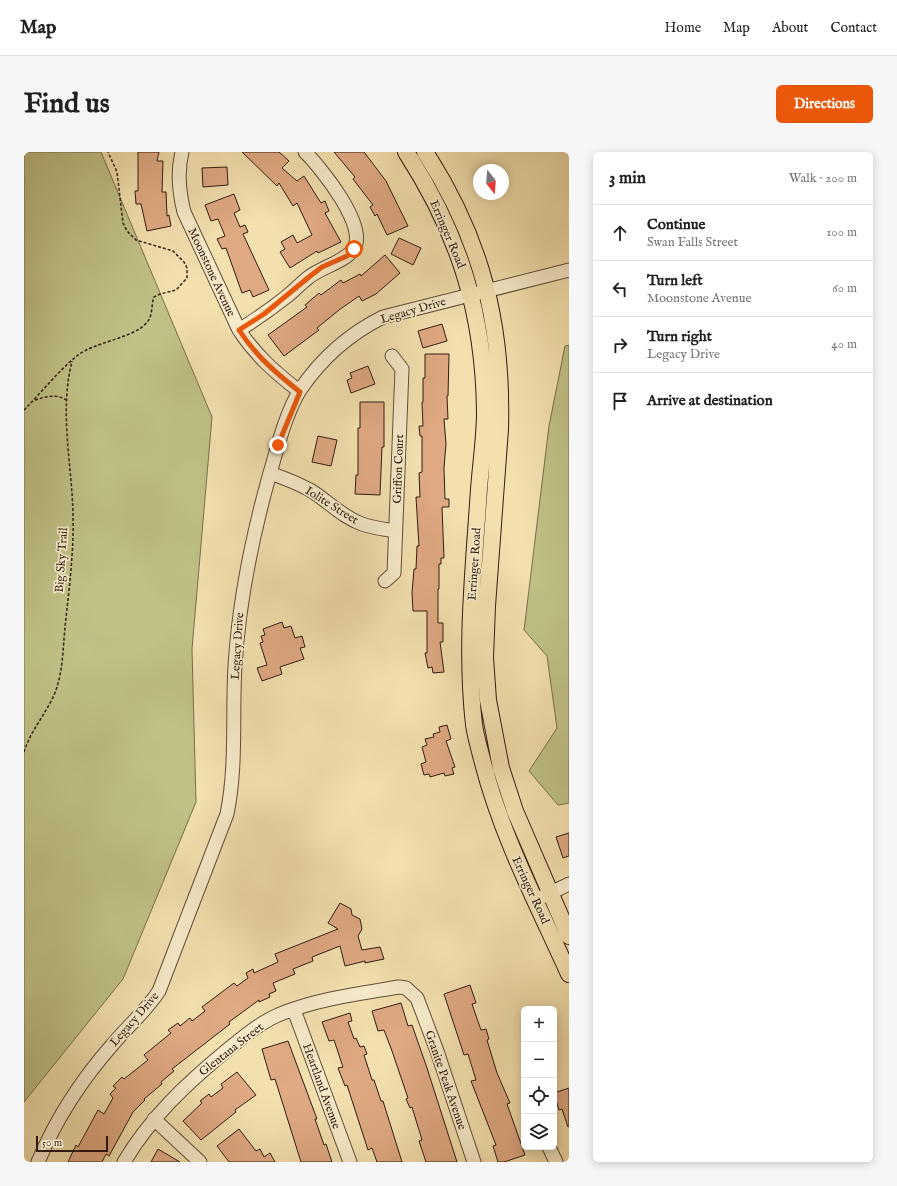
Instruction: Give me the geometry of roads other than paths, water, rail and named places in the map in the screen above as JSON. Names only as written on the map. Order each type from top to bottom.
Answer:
[{"type":"main road","name":"Erringer Road","points":[[406,152],[422,177],[442,214],[459,255],[470,294],[479,336],[484,374],[485,414],[469,642],[470,686],[474,729],[486,777],[500,819],[520,868],[543,896],[569,936]]},
{"type":"main road","name":"Erringer Road","points":[[425,152],[461,216],[473,244],[486,290],[498,344],[501,396],[485,658],[488,700],[503,775],[569,974]]},
{"type":"street","name":"Moonstone Avenue","points":[[182,152],[179,174],[180,193],[184,212],[239,330],[250,347],[263,362],[300,392]]},
{"type":"street","points":[[239,330],[264,314],[322,267],[347,256],[354,249],[357,240],[355,225],[349,213],[331,184],[305,152]]},
{"type":"street","name":"Legacy Drive","points":[[38,1162],[66,1108],[90,1071],[113,1043],[150,1005],[159,991],[227,814],[232,790],[235,668],[238,618],[247,562],[256,521],[282,432],[300,392],[330,354],[365,326],[390,315],[569,270]]},
{"type":"street","name":"Griffon Court","points":[[385,581],[394,572],[402,369],[392,356]]},
{"type":"street","name":"Iolite Street","points":[[270,473],[287,478],[310,490],[345,516],[361,524],[378,529],[395,531]]},
{"type":"street","points":[[543,896],[569,884]]},
{"type":"street","name":"Glentana Street","points":[[124,1162],[135,1143],[154,1119],[189,1082],[248,1032],[263,1023],[318,1002],[398,987],[412,992],[417,998]]},
{"type":"street","name":"Granite Peak Avenue","points":[[417,998],[437,1051],[474,1162]]},
{"type":"street","name":"Heartland Avenue","points":[[294,1010],[350,1162]]},
{"type":"street","points":[[154,1119],[200,1162]]},
{"type":"street","points":[[550,1150],[556,1162]]}]
